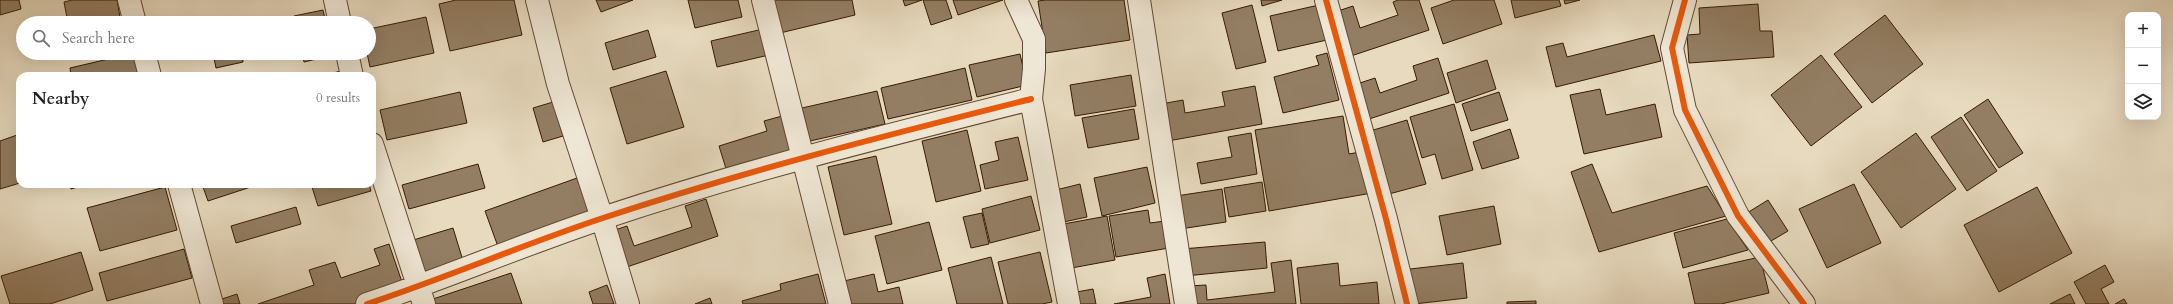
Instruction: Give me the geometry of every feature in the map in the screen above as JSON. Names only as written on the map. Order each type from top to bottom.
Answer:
[{"type":"street","points":[[129,0],[133,16]]},
{"type":"street","points":[[335,0],[338,16]]},
{"type":"street","points":[[537,0],[558,84],[602,218],[628,304]]},
{"type":"street","points":[[763,0],[840,304]]},
{"type":"street","points":[[1016,0],[1034,39],[1034,69],[1031,98],[1069,304]]},
{"type":"street","points":[[1139,0],[1186,304]]},
{"type":"street","points":[[1326,0],[1384,212],[1407,304]]},
{"type":"street","points":[[1685,0],[1672,48],[1685,110],[1738,216],[1804,304]]},
{"type":"street","points":[[146,60],[149,72]]},
{"type":"street","points":[[349,60],[351,72]]},
{"type":"street","points":[[367,304],[421,295],[602,218],[803,156],[1031,98]]},
{"type":"street","points":[[376,156],[421,295]]},
{"type":"street","points":[[180,188],[212,304]]},
{"type":"building","points":[[0,0],[19,0],[21,9],[0,15]]},
{"type":"building","points":[[72,0],[117,0],[120,16],[67,16],[64,2]]},
{"type":"building","points":[[456,0],[514,0],[522,35],[450,51],[439,4]]},
{"type":"building","points":[[596,0],[633,0],[601,12]]},
{"type":"building","points":[[688,0],[738,0],[742,17],[695,28]]},
{"type":"building","points":[[773,0],[852,0],[855,15],[780,33]]},
{"type":"building","points":[[903,0],[922,0],[905,6]]},
{"type":"building","points":[[923,0],[946,0],[952,18],[931,25]]},
{"type":"building","points":[[953,0],[1003,0],[958,15]]},
{"type":"building","points":[[1124,0],[1130,40],[1046,53],[1038,1]]},
{"type":"building","points":[[1261,0],[1282,0],[1262,6]]},
{"type":"building","points":[[1398,0],[1419,0],[1429,30],[1348,57],[1332,13],[1353,6],[1360,28],[1398,15],[1393,2]]},
{"type":"building","points":[[1454,0],[1494,0],[1502,24],[1443,44],[1431,8]]},
{"type":"building","points":[[1511,0],[1559,0],[1561,6],[1515,18]]},
{"type":"building","points":[[1564,0],[1580,0],[1565,4]]},
{"type":"building","points":[[1758,4],[1760,31],[1772,31],[1774,57],[1689,63],[1687,35],[1700,34],[1699,8]]},
{"type":"building","points":[[1252,5],[1266,62],[1236,69],[1222,13]]},
{"type":"building","points":[[1319,5],[1327,40],[1278,51],[1270,16]]},
{"type":"building","points":[[323,10],[324,16],[294,16]]},
{"type":"building","points":[[1885,15],[1923,64],[1872,103],[1834,54]]},
{"type":"building","points":[[426,17],[434,53],[370,67],[368,60],[376,60],[376,28]]},
{"type":"building","points":[[763,29],[769,55],[717,67],[711,41]]},
{"type":"building","points":[[648,30],[656,57],[613,70],[605,43]]},
{"type":"building","points":[[1654,35],[1661,61],[1556,87],[1546,47],[1563,43],[1567,57]]},
{"type":"building","points":[[1327,53],[1339,100],[1283,113],[1274,77],[1319,65],[1316,56]]},
{"type":"building","points":[[1020,54],[1027,85],[977,97],[969,65]]},
{"type":"building","points":[[1821,55],[1862,107],[1811,146],[1771,95]]},
{"type":"building","points":[[1438,58],[1449,93],[1366,120],[1354,85],[1375,78],[1380,93],[1417,80],[1413,66]]},
{"type":"building","points":[[104,60],[136,60],[138,72],[70,72],[70,68]]},
{"type":"building","points":[[214,60],[243,60],[243,62],[216,68]]},
{"type":"building","points":[[1487,60],[1496,89],[1456,103],[1447,73]]},
{"type":"building","points":[[965,68],[972,100],[888,119],[881,88]]},
{"type":"building","points":[[666,71],[684,127],[627,144],[610,88]]},
{"type":"building","points":[[1131,75],[1136,106],[1075,116],[1070,85]]},
{"type":"building","points":[[1255,86],[1262,124],[1168,141],[1161,104],[1183,100],[1185,113],[1225,106],[1222,92]]},
{"type":"building","points":[[1600,89],[1606,115],[1655,104],[1662,137],[1584,154],[1570,95]]},
{"type":"building","points":[[877,91],[885,124],[810,141],[802,108]]},
{"type":"building","points":[[460,92],[467,123],[387,140],[380,110]]},
{"type":"building","points":[[1499,92],[1508,120],[1471,131],[1462,104]]},
{"type":"building","points":[[1988,99],[2023,153],[1999,168],[1964,115]]},
{"type":"building","points":[[553,102],[563,136],[543,142],[533,108]]},
{"type":"building","points":[[1454,104],[1473,170],[1442,179],[1435,154],[1422,158],[1410,117]]},
{"type":"building","points":[[1134,109],[1139,139],[1088,148],[1082,118]]},
{"type":"building","points":[[782,116],[794,155],[728,175],[719,146],[767,131],[764,121]]},
{"type":"building","points":[[1343,116],[1349,154],[1365,151],[1372,193],[1269,211],[1255,130]]},
{"type":"building","points":[[1961,117],[1997,171],[1967,191],[1931,137]]},
{"type":"building","points":[[1407,120],[1426,184],[1389,194],[1370,131]]},
{"type":"building","points":[[1510,129],[1519,158],[1482,169],[1473,142]]},
{"type":"building","points":[[967,130],[981,191],[936,202],[922,141]]},
{"type":"building","points":[[1251,133],[1257,174],[1201,184],[1197,163],[1232,157],[1228,137]]},
{"type":"building","points":[[1916,133],[1956,189],[1901,228],[1861,172]]},
{"type":"building","points":[[16,135],[16,184],[0,189],[0,141]]},
{"type":"building","points":[[1018,137],[1028,180],[985,189],[980,165],[999,160],[995,142]]},
{"type":"building","points":[[876,156],[892,224],[844,235],[828,167]]},
{"type":"building","points":[[478,164],[485,188],[409,209],[402,185]]},
{"type":"building","points":[[1592,164],[1612,213],[1707,186],[1726,216],[1599,252],[1571,172]]},
{"type":"building","points":[[1147,167],[1155,203],[1102,216],[1094,178]]},
{"type":"building","points":[[577,178],[592,219],[500,252],[485,211]]},
{"type":"building","points":[[1262,182],[1266,211],[1229,217],[1224,188]]},
{"type":"building","points":[[1080,184],[1087,217],[1059,223],[1052,191]]},
{"type":"building","points":[[1854,184],[1881,243],[1827,268],[1799,209]]},
{"type":"building","points":[[2037,187],[2072,253],[1999,292],[1964,225]]},
{"type":"building","points":[[165,188],[177,230],[100,251],[87,208]]},
{"type":"building","points":[[203,188],[248,188],[208,201]]},
{"type":"building","points":[[312,188],[370,188],[371,191],[318,206]]},
{"type":"building","points":[[1222,189],[1226,222],[1180,229],[1176,196]]},
{"type":"building","points":[[1031,196],[1040,230],[990,243],[982,209]]},
{"type":"building","points":[[706,199],[718,236],[621,269],[609,232],[627,226],[634,246],[692,227],[685,206]]},
{"type":"building","points":[[1768,200],[1788,231],[1766,244],[1747,213]]},
{"type":"building","points":[[1494,206],[1501,244],[1447,255],[1439,216]]},
{"type":"building","points":[[296,207],[301,224],[236,243],[231,226]]},
{"type":"building","points":[[1148,210],[1150,223],[1165,221],[1169,248],[1116,257],[1109,216]]},
{"type":"building","points":[[982,213],[989,244],[971,248],[963,217]]},
{"type":"building","points":[[1107,216],[1115,260],[1066,269],[1058,225]]},
{"type":"building","points":[[1727,219],[1748,250],[1683,268],[1674,233]]},
{"type":"building","points":[[929,222],[942,270],[887,284],[875,236]]},
{"type":"building","points":[[453,228],[464,264],[421,277],[410,241]]},
{"type":"building","points":[[1265,242],[1267,268],[1185,276],[1182,249]]},
{"type":"building","points":[[389,244],[404,288],[354,304],[258,304],[314,285],[309,270],[335,262],[341,278],[380,265],[374,249]]},
{"type":"building","points":[[184,249],[192,278],[107,301],[99,273]]},
{"type":"building","points":[[81,252],[93,290],[50,304],[10,304],[1,276]]},
{"type":"building","points":[[1040,252],[1052,302],[1042,304],[1008,304],[998,262]]},
{"type":"building","points":[[991,257],[1003,304],[957,304],[948,268]]},
{"type":"building","points":[[1760,257],[1769,293],[1721,304],[1695,304],[1688,273]]},
{"type":"building","points":[[1291,260],[1296,304],[1191,304],[1189,286],[1206,285],[1207,300],[1275,292],[1271,263]]},
{"type":"building","points":[[1338,263],[1340,286],[1377,282],[1379,304],[1301,304],[1297,268]]},
{"type":"building","points":[[1463,263],[1467,298],[1414,304],[1410,269]]},
{"type":"building","points":[[2105,265],[2114,282],[2101,289],[2109,304],[2086,304],[2074,282]]},
{"type":"building","points":[[511,273],[522,304],[435,304],[433,299]]},
{"type":"building","points":[[818,274],[826,304],[743,304],[742,301],[781,290],[780,284]]},
{"type":"building","points":[[874,274],[878,292],[899,287],[903,304],[850,304],[844,281]]},
{"type":"building","points":[[1165,274],[1170,304],[1114,304],[1151,297],[1147,278]]},
{"type":"building","points":[[607,285],[614,304],[593,304],[589,292]]},
{"type":"building","points":[[1093,289],[1096,304],[1073,304],[1071,293]]},
{"type":"building","points":[[237,294],[240,304],[221,304],[219,300]]},
{"type":"building","points":[[2070,294],[2075,304],[2050,304]]},
{"type":"building","points":[[710,298],[712,304],[695,304]]},
{"type":"building","points":[[2124,299],[2127,304],[2115,304]]},
{"type":"building","points":[[1536,301],[1536,304],[1507,304],[1507,302]]},
{"type":"cycle path","points":[[1326,0],[1386,219],[1407,304]]},
{"type":"cycle path","points":[[1685,0],[1672,48],[1685,110],[1738,216],[1804,304]]},
{"type":"cycle path","points":[[367,304],[573,228],[656,201],[816,154],[1031,99]]}]
